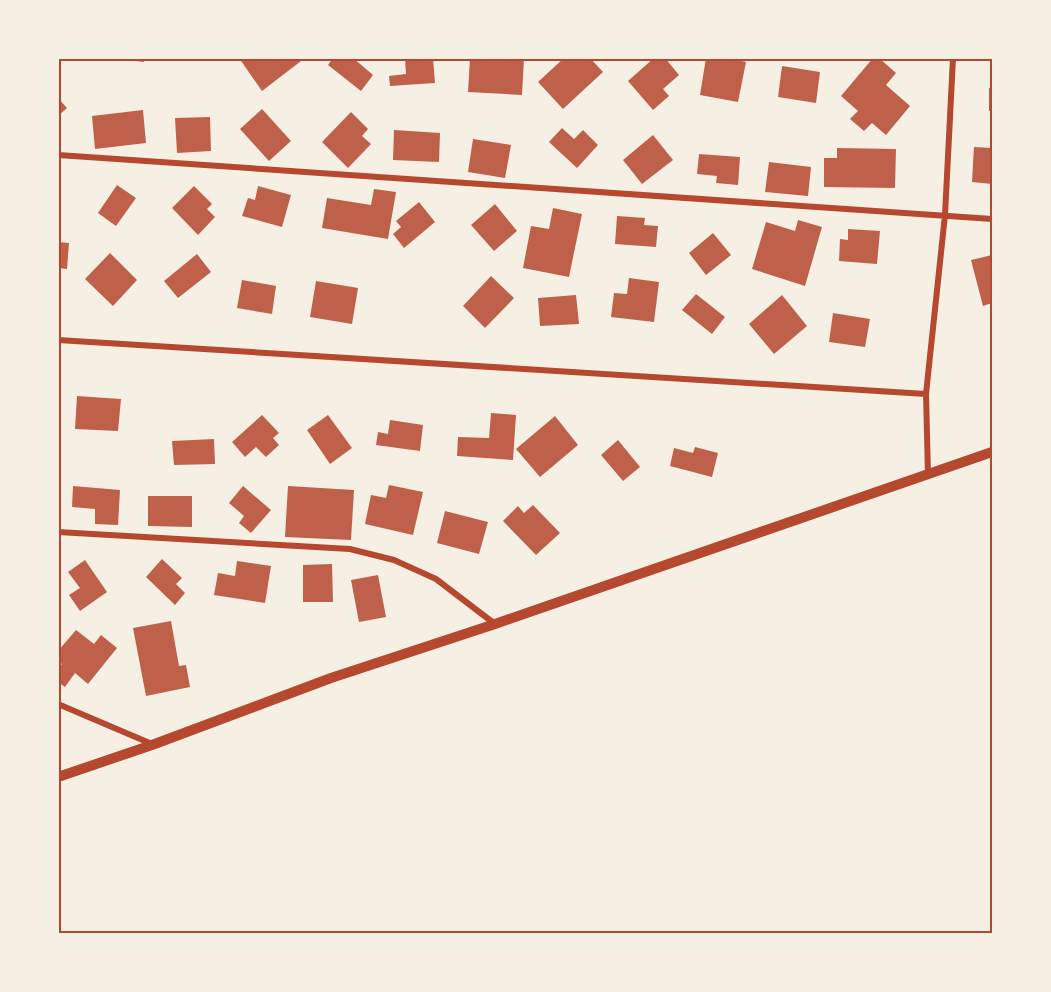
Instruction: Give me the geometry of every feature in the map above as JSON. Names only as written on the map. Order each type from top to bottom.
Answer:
[{"type":"street","points":[[928,475],[926,394],[945,215],[953,58]]},
{"type":"street","points":[[58,155],[993,219]]},
{"type":"street","points":[[58,340],[926,394]]},
{"type":"street","points":[[58,777],[152,745],[331,678],[495,624],[993,452]]},
{"type":"street","points":[[58,532],[350,549],[394,560],[436,579],[495,624]]},
{"type":"street","points":[[58,704],[152,745]]},
{"type":"building","points":[[129,58],[144,58],[144,62],[129,60]]},
{"type":"building","points":[[239,58],[305,58],[262,91]]},
{"type":"building","points":[[333,58],[353,58],[373,75],[361,91],[328,65]]},
{"type":"building","points":[[405,58],[433,58],[435,83],[390,86],[389,76],[406,74]]},
{"type":"building","points":[[470,58],[524,58],[522,95],[468,92]]},
{"type":"building","points":[[564,58],[590,58],[603,72],[563,109],[538,82]]},
{"type":"building","points":[[654,58],[665,58],[679,75],[663,89],[669,96],[653,110],[628,81]]},
{"type":"building","points":[[706,58],[729,58],[746,62],[738,102],[700,95]]},
{"type":"building","points":[[873,58],[879,58],[896,73],[886,85],[910,106],[886,135],[872,123],[864,131],[850,119],[858,111],[841,96]]},
{"type":"building","points":[[782,66],[820,72],[816,103],[778,97]]},
{"type":"building","points":[[989,88],[992,88],[992,111],[989,111]]},
{"type":"building","points":[[58,98],[67,108],[58,116]]},
{"type":"building","points":[[262,109],[291,141],[269,161],[240,129]]},
{"type":"building","points":[[143,110],[146,143],[95,149],[92,116]]},
{"type":"building","points":[[351,112],[368,129],[362,136],[371,144],[348,168],[322,142]]},
{"type":"building","points":[[210,117],[211,151],[177,153],[175,118]]},
{"type":"building","points":[[562,128],[574,139],[583,130],[598,145],[577,168],[549,142]]},
{"type":"building","points":[[394,130],[440,133],[439,162],[393,160]]},
{"type":"building","points":[[653,135],[673,160],[642,184],[623,160]]},
{"type":"building","points":[[473,139],[511,145],[505,178],[468,172]]},
{"type":"building","points":[[974,147],[992,148],[992,184],[972,182]]},
{"type":"building","points":[[837,148],[896,149],[895,188],[824,187],[824,158],[837,158]]},
{"type":"building","points":[[699,154],[740,157],[738,185],[716,183],[717,176],[697,174]]},
{"type":"building","points":[[769,162],[811,167],[808,196],[765,192]]},
{"type":"building","points":[[117,185],[136,198],[116,226],[98,213]]},
{"type":"building","points":[[194,186],[212,204],[207,209],[215,217],[198,235],[172,208]]},
{"type":"building","points":[[258,186],[291,195],[282,227],[242,216],[248,198],[255,200]]},
{"type":"building","points":[[374,189],[396,192],[388,239],[322,228],[327,198],[371,205]]},
{"type":"building","points":[[419,202],[435,222],[404,248],[393,234],[401,227],[396,221]]},
{"type":"building","points":[[495,204],[517,231],[494,251],[471,225]]},
{"type":"building","points":[[553,208],[582,214],[569,277],[523,268],[531,226],[549,229]]},
{"type":"building","points":[[617,216],[645,218],[644,225],[658,226],[656,247],[615,244]]},
{"type":"building","points":[[798,220],[822,227],[805,286],[752,269],[766,222],[795,231]]},
{"type":"building","points":[[848,229],[880,231],[877,264],[839,261],[840,239],[848,240]]},
{"type":"building","points":[[713,233],[731,255],[706,275],[689,253]]},
{"type":"building","points":[[58,242],[69,243],[67,269],[58,268]]},
{"type":"building","points":[[110,253],[137,280],[113,306],[85,279]]},
{"type":"building","points":[[197,254],[211,272],[178,298],[164,281]]},
{"type":"building","points":[[992,255],[992,303],[983,306],[971,260]]},
{"type":"building","points":[[491,276],[514,298],[485,328],[463,306]]},
{"type":"building","points":[[629,278],[659,282],[654,322],[611,317],[614,293],[627,294]]},
{"type":"building","points":[[242,280],[276,286],[272,314],[237,308]]},
{"type":"building","points":[[316,281],[358,288],[352,324],[310,317]]},
{"type":"building","points":[[696,294],[725,317],[712,334],[682,310]]},
{"type":"building","points":[[576,295],[579,324],[540,326],[538,298]]},
{"type":"building","points":[[782,295],[807,326],[774,354],[749,324]]},
{"type":"building","points":[[833,313],[870,319],[865,347],[829,342]]},
{"type":"building","points":[[77,396],[121,399],[118,431],[75,429]]},
{"type":"building","points":[[491,413],[516,415],[513,460],[457,456],[458,437],[489,438]]},
{"type":"building","points":[[262,415],[279,433],[273,438],[279,445],[266,457],[256,447],[245,457],[232,442]]},
{"type":"building","points":[[328,415],[352,448],[330,464],[307,430]]},
{"type":"building","points":[[555,416],[578,445],[540,477],[516,449]]},
{"type":"building","points":[[390,420],[423,425],[420,451],[376,445],[378,432],[388,434]]},
{"type":"building","points":[[214,439],[215,464],[174,465],[172,441]]},
{"type":"building","points":[[618,440],[640,467],[623,481],[601,455]]},
{"type":"building","points":[[695,447],[718,453],[712,477],[670,466],[674,448],[693,453]]},
{"type":"building","points":[[389,485],[423,492],[413,535],[365,524],[371,495],[386,498]]},
{"type":"building","points":[[73,486],[120,490],[118,525],[95,524],[95,509],[72,507]]},
{"type":"building","points":[[243,486],[271,510],[251,533],[239,523],[244,516],[229,503]]},
{"type":"building","points":[[288,486],[354,490],[351,540],[285,537]]},
{"type":"building","points":[[148,496],[192,496],[192,527],[148,526]]},
{"type":"building","points":[[533,505],[560,533],[536,555],[503,521],[518,506],[524,513]]},
{"type":"building","points":[[445,511],[488,522],[479,554],[437,543]]},
{"type":"building","points":[[162,559],[182,578],[176,584],[185,593],[175,605],[146,577]]},
{"type":"building","points":[[85,560],[107,592],[80,611],[69,595],[80,588],[68,572]]},
{"type":"building","points":[[237,561],[271,566],[265,603],[214,595],[218,573],[235,576]]},
{"type":"building","points":[[332,564],[333,602],[303,602],[303,565]]},
{"type":"building","points":[[378,575],[386,617],[359,622],[351,580]]},
{"type":"building","points":[[171,621],[179,666],[186,665],[190,687],[146,696],[133,628]]},
{"type":"building","points":[[76,630],[94,644],[101,635],[117,648],[88,684],[75,673],[65,687],[58,682],[58,669],[62,664],[58,661],[58,651]]}]
